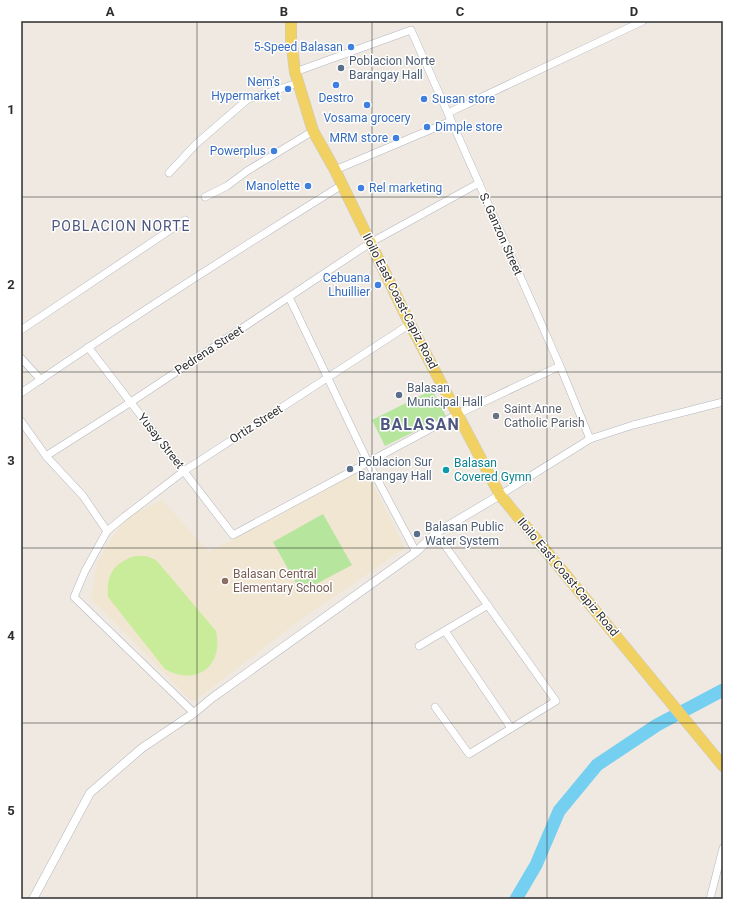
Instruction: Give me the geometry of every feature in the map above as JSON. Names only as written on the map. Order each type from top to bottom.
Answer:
[{"type":"main road","name":"Iloilo East Coast-Capiz Road","points":[[291,21],[291,38],[296,77],[313,131],[335,170],[410,324],[500,495],[723,766]]},
{"type":"street","points":[[448,113],[643,21]]},
{"type":"street","name":"S. Ganzon Street","points":[[296,77],[411,30],[560,366],[590,439]]},
{"type":"street","points":[[169,173],[196,144],[248,99],[296,77]]},
{"type":"street","points":[[335,170],[451,121]]},
{"type":"street","points":[[205,197],[227,186],[247,171],[313,131]]},
{"type":"street","name":"Pedrena Street","points":[[46,456],[131,402],[370,243],[479,183]]},
{"type":"street","points":[[21,393],[88,347],[266,232],[342,185]]},
{"type":"street","points":[[21,330],[185,220]]},
{"type":"street","points":[[289,297],[368,462],[416,552]]},
{"type":"street","name":"Ortiz Street","points":[[107,531],[184,471],[410,324]]},
{"type":"street","name":"Yusay Street","points":[[88,347],[233,535],[368,462]]},
{"type":"street","points":[[21,358],[41,380]]},
{"type":"street","points":[[368,462],[458,414],[560,366]]},
{"type":"street","points":[[33,899],[90,793],[142,748],[194,713],[416,552],[436,533],[590,439],[633,425],[723,402]]},
{"type":"street","points":[[21,421],[46,456],[83,496],[107,531],[85,571],[74,597],[194,713]]},
{"type":"street","points":[[435,707],[469,754],[556,701],[436,533]]},
{"type":"street","points":[[420,646],[488,605]]},
{"type":"street","points":[[445,631],[511,728]]},
{"type":"street","points":[[710,899],[723,848]]},
{"type":"shaded area","name":"Balasan Central Elementary School","points":[[365,469],[405,548],[304,617],[193,702],[91,599],[97,563],[125,518],[162,500],[209,552]]},
{"type":"green space","points":[[432,390],[446,416],[385,446],[372,420]]},
{"type":"green space","points":[[323,514],[352,565],[301,592],[273,542]]},
{"type":"green space","points":[[135,556],[146,556],[156,560],[216,631],[216,654],[212,663],[205,670],[197,674],[187,676],[176,674],[165,669],[108,597],[108,582],[113,570],[122,562]]},
{"type":"waterway","points":[[516,899],[536,865],[559,811],[597,765],[657,725],[723,690]]},
{"type":"place","name":"5-Speed Balasan","points":[[351,47]]},
{"type":"place","name":"Poblacion Norte Barangay Hall","points":[[341,68]]},
{"type":"place","name":"Destro","points":[[336,85]]},
{"type":"place","name":"Nem's Hypermarket","points":[[288,89]]},
{"type":"place","name":"Susan store","points":[[424,99]]},
{"type":"place","name":"Vosama grocery","points":[[367,105]]},
{"type":"place","name":"Dimple store","points":[[427,127]]},
{"type":"place","name":"MRM store","points":[[396,138]]},
{"type":"place","name":"Powerplus","points":[[274,151]]},
{"type":"place","name":"Manolette","points":[[308,186]]},
{"type":"place","name":"Rel marketing","points":[[361,188]]},
{"type":"place","name":"Cebuana Lhuillier","points":[[378,285]]},
{"type":"place","name":"Balasan Municipal Hall","points":[[399,395]]},
{"type":"place","name":"Saint Anne Catholic Parish","points":[[496,416]]},
{"type":"place","name":"Poblacion Sur Barangay Hall","points":[[350,469]]},
{"type":"place","name":"Balasan Covered Gymn","points":[[446,470]]},
{"type":"place","name":"Balasan Public Water System","points":[[417,534]]},
{"type":"place","name":"Balasan Central Elementary School","points":[[225,581]]},
{"type":"district","name":"POBLACION NORTE","points":[[121,226]]},
{"type":"district","name":"BALASAN","points":[[420,424]]}]
